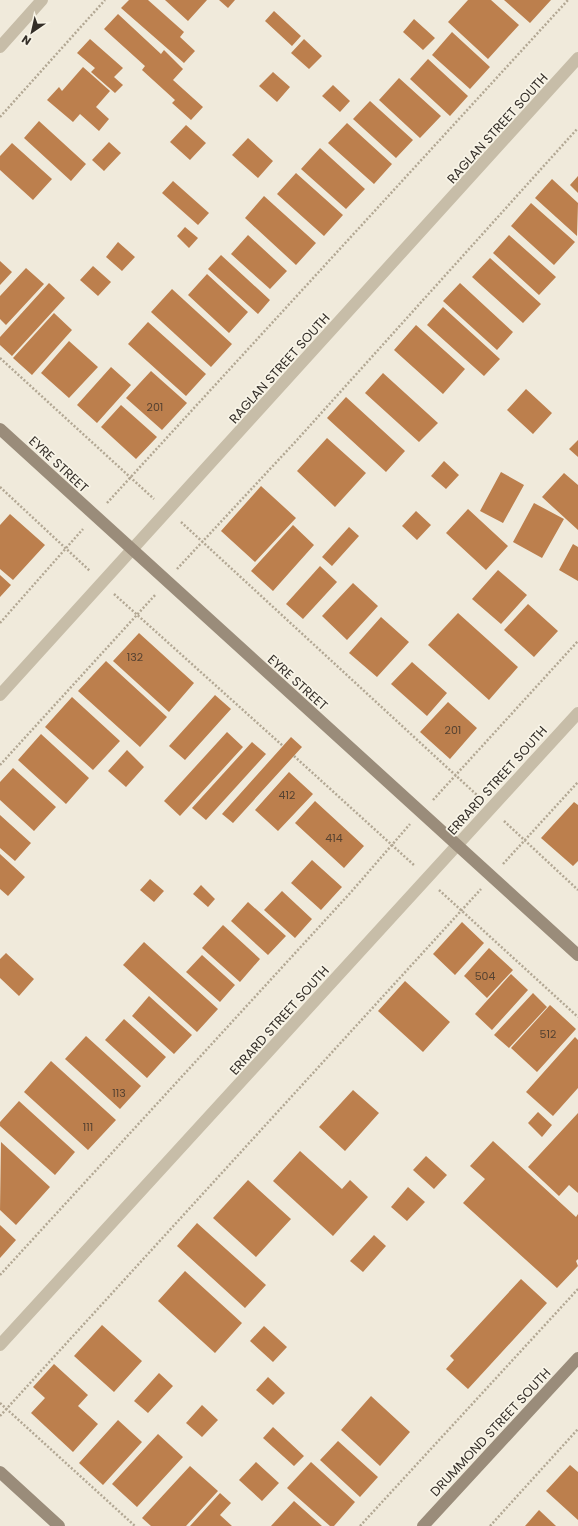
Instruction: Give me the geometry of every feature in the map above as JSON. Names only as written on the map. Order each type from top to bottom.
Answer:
[{"type":"main road","name":"EYRE STREET","points":[[0,429],[578,955]]},
{"type":"main road","name":"DRUMMOND STREET SOUTH","points":[[423,1526],[578,1358]]},
{"type":"main road","points":[[0,1472],[59,1526]]},
{"type":"street","points":[[0,47],[42,0]]},
{"type":"street","name":"RAGLAN STREET SOUTH","points":[[0,695],[578,58]]},
{"type":"street","name":"ERRARD STREET SOUTH","points":[[0,1345],[578,713]]},
{"type":"path","points":[[0,117],[105,0]]},
{"type":"path","points":[[0,623],[66,548],[568,0]]},
{"type":"path","points":[[0,765],[138,616],[166,581],[578,128]]},
{"type":"path","points":[[0,358],[130,478],[203,541],[578,890]]},
{"type":"path","points":[[0,487],[66,548],[102,584],[283,746]]},
{"type":"path","points":[[0,1275],[352,891],[392,844],[578,641]]},
{"type":"path","points":[[294,756],[392,844],[427,879],[578,1017]]},
{"type":"path","points":[[0,1416],[578,782]]},
{"type":"path","points":[[360,1526],[578,1289]]},
{"type":"path","points":[[0,1403],[135,1526]]},
{"type":"path","points":[[490,1526],[578,1430]]},
{"type":"building","points":[[129,0],[148,0],[184,32],[180,37],[195,51],[184,63],[121,8]]},
{"type":"building","points":[[165,0],[207,0],[188,21]]},
{"type":"building","points":[[219,0],[235,0],[228,8]]},
{"type":"building","points":[[468,0],[491,0],[519,25],[488,59],[448,22]]},
{"type":"building","points":[[504,0],[551,0],[530,23]]},
{"type":"building","points":[[274,11],[301,36],[292,46],[265,21]]},
{"type":"building","points":[[118,14],[161,54],[164,50],[183,69],[173,80],[203,107],[191,120],[172,103],[175,100],[142,70],[145,66],[104,29]]},
{"type":"building","points":[[414,19],[435,38],[423,50],[403,32]]},
{"type":"building","points":[[452,32],[490,67],[470,89],[432,55]]},
{"type":"building","points":[[90,39],[123,68],[114,77],[123,85],[115,93],[91,72],[95,68],[77,53]]},
{"type":"building","points":[[304,39],[322,56],[309,69],[291,53]]},
{"type":"building","points":[[428,59],[468,96],[450,116],[410,79]]},
{"type":"building","points":[[83,67],[110,91],[96,107],[109,119],[99,131],[80,114],[73,122],[47,100],[59,87],[62,91]]},
{"type":"building","points":[[273,72],[290,87],[277,102],[259,86]]},
{"type":"building","points":[[399,78],[441,116],[420,138],[379,100]]},
{"type":"building","points":[[333,85],[350,101],[340,112],[322,96]]},
{"type":"building","points":[[370,101],[413,140],[396,158],[353,119]]},
{"type":"building","points":[[39,121],[86,164],[71,181],[24,138]]},
{"type":"building","points":[[347,123],[392,164],[374,184],[328,143]]},
{"type":"building","points":[[186,125],[206,143],[190,160],[170,142]]},
{"type":"building","points":[[248,138],[273,161],[258,178],[232,155]]},
{"type":"building","points":[[109,142],[121,153],[104,171],[92,160]]},
{"type":"building","points":[[12,143],[52,179],[33,200],[0,170],[0,156]]},
{"type":"building","points":[[320,148],[365,189],[346,209],[301,169]]},
{"type":"building","points":[[296,173],[343,215],[324,236],[277,194]]},
{"type":"building","points":[[578,176],[578,193],[570,185]]},
{"type":"building","points":[[552,179],[578,203],[577,236],[535,198]]},
{"type":"building","points":[[173,181],[209,213],[198,225],[162,193]]},
{"type":"building","points":[[264,196],[316,243],[296,265],[245,218]]},
{"type":"building","points":[[531,203],[575,242],[554,265],[511,226]]},
{"type":"building","points":[[185,227],[198,238],[189,248],[177,236]]},
{"type":"building","points":[[248,235],[287,271],[270,289],[231,254]]},
{"type":"building","points":[[509,235],[556,277],[539,295],[493,253]]},
{"type":"building","points":[[118,242],[135,257],[122,271],[106,257]]},
{"type":"building","points":[[221,255],[270,300],[258,314],[208,269]]},
{"type":"building","points":[[490,258],[541,304],[523,323],[472,277]]},
{"type":"building","points":[[0,261],[12,272],[0,285]]},
{"type":"building","points":[[93,266],[111,282],[98,296],[80,280]]},
{"type":"building","points":[[26,268],[44,284],[6,325],[0,319],[0,296]]},
{"type":"building","points":[[207,274],[248,312],[229,333],[188,295]]},
{"type":"building","points":[[49,283],[65,298],[12,356],[0,345],[0,337]]},
{"type":"building","points":[[460,283],[513,332],[497,350],[443,301]]},
{"type":"building","points":[[172,289],[232,344],[211,367],[151,312]]},
{"type":"building","points":[[443,307],[500,359],[484,376],[427,325]]},
{"type":"building","points":[[54,313],[72,330],[32,375],[13,358]]},
{"type":"building","points":[[148,322],[206,374],[186,396],[128,344]]},
{"type":"building","points":[[416,325],[465,369],[443,394],[394,350]]},
{"type":"building","points":[[69,341],[98,367],[69,398],[41,373]]},
{"type":"building","points":[[111,367],[131,385],[97,423],[77,405]]},
{"type":"building","points":[[151,371],[187,403],[162,430],[126,398]]},
{"type":"building","points":[[383,373],[438,423],[419,442],[365,393]]},
{"type":"building","points":[[526,389],[552,413],[533,434],[507,410]]},
{"type":"building","points":[[346,397],[405,451],[386,472],[327,418]]},
{"type":"building","points":[[121,405],[157,437],[136,459],[101,427]]},
{"type":"building","points":[[327,438],[366,473],[335,507],[297,471]]},
{"type":"building","points":[[578,440],[578,457],[569,449]]},
{"type":"building","points":[[444,461],[459,475],[446,489],[431,476]]},
{"type":"building","points":[[501,472],[524,485],[503,523],[480,511]]},
{"type":"building","points":[[564,473],[578,485],[578,530],[542,497]]},
{"type":"building","points":[[261,486],[296,518],[255,562],[221,531]]},
{"type":"building","points":[[534,503],[564,519],[542,558],[513,542]]},
{"type":"building","points":[[468,509],[508,546],[486,570],[446,533]]},
{"type":"building","points":[[416,511],[431,525],[417,540],[402,526]]},
{"type":"building","points":[[10,514],[45,545],[13,580],[0,569],[0,525]]},
{"type":"building","points":[[293,525],[314,545],[273,591],[251,571]]},
{"type":"building","points":[[349,527],[359,536],[332,566],[322,557]]},
{"type":"building","points":[[573,544],[578,547],[578,581],[559,570]]},
{"type":"building","points":[[320,566],[337,582],[303,619],[286,604]]},
{"type":"building","points":[[498,570],[527,595],[501,624],[472,599]]},
{"type":"building","points":[[0,575],[11,585],[0,597]]},
{"type":"building","points":[[353,583],[378,606],[347,640],[322,616]]},
{"type":"building","points":[[528,604],[558,631],[534,657],[504,630]]},
{"type":"building","points":[[458,613],[518,667],[489,700],[428,645]]},
{"type":"building","points":[[381,617],[409,642],[377,677],[349,653]]},
{"type":"building","points":[[139,633],[194,683],[169,712],[113,661]]},
{"type":"building","points":[[106,661],[167,717],[140,747],[78,691]]},
{"type":"building","points":[[412,662],[447,693],[427,716],[391,684]]},
{"type":"building","points":[[215,695],[231,709],[185,760],[169,746]]},
{"type":"building","points":[[72,697],[120,741],[93,770],[45,727]]},
{"type":"building","points":[[448,702],[477,728],[450,759],[420,732]]},
{"type":"building","points":[[227,732],[243,747],[180,816],[164,801]]},
{"type":"building","points":[[41,734],[89,778],[66,804],[18,760]]},
{"type":"building","points":[[291,737],[302,747],[233,823],[222,814]]},
{"type":"building","points":[[252,742],[266,754],[206,820],[192,808]]},
{"type":"building","points":[[127,750],[144,767],[126,787],[108,771]]},
{"type":"building","points":[[13,768],[56,807],[34,831],[0,800],[0,782]]},
{"type":"building","points":[[289,772],[313,794],[278,831],[255,810]]},
{"type":"building","points":[[315,801],[364,846],[344,868],[295,823]]},
{"type":"building","points":[[574,802],[578,805],[578,861],[573,866],[541,838]]},
{"type":"building","points":[[0,815],[31,843],[15,861],[0,848]]},
{"type":"building","points":[[0,854],[25,877],[8,896],[0,889]]},
{"type":"building","points":[[312,860],[342,887],[321,910],[291,883]]},
{"type":"building","points":[[150,879],[164,891],[154,902],[140,890]]},
{"type":"building","points":[[201,885],[215,899],[208,907],[193,894]]},
{"type":"building","points":[[282,891],[312,919],[295,938],[264,910]]},
{"type":"building","points":[[248,902],[286,936],[268,955],[231,921]]},
{"type":"building","points":[[462,922],[484,943],[455,975],[433,954]]},
{"type":"building","points":[[223,925],[260,959],[240,982],[202,948]]},
{"type":"building","points":[[144,942],[218,1009],[197,1032],[123,965]]},
{"type":"building","points":[[489,948],[513,970],[487,998],[464,976]]},
{"type":"building","points":[[6,953],[34,979],[19,996],[0,978],[0,959]]},
{"type":"building","points":[[202,955],[235,985],[220,1002],[186,972]]},
{"type":"building","points":[[511,974],[528,990],[492,1030],[475,1014]]},
{"type":"building","points":[[405,981],[450,1022],[423,1052],[378,1011]]},
{"type":"building","points":[[533,993],[547,1007],[509,1048],[494,1035]]},
{"type":"building","points":[[149,996],[192,1035],[174,1054],[132,1016]]},
{"type":"building","points":[[550,1005],[576,1029],[537,1072],[511,1048]]},
{"type":"building","points":[[124,1019],[166,1057],[147,1078],[105,1040]]},
{"type":"building","points":[[86,1036],[141,1086],[120,1109],[65,1059]]},
{"type":"building","points":[[575,1037],[578,1040],[578,1088],[553,1116],[526,1092]]},
{"type":"building","points":[[51,1061],[116,1120],[88,1150],[24,1092]]},
{"type":"building","points":[[353,1090],[379,1113],[345,1151],[319,1127]]},
{"type":"building","points":[[19,1101],[75,1152],[55,1175],[0,1126],[0,1122]]},
{"type":"building","points":[[538,1112],[552,1125],[542,1137],[528,1123]]},
{"type":"building","points":[[578,1113],[578,1193],[569,1185],[559,1196],[528,1167]]},
{"type":"building","points":[[493,1141],[576,1217],[578,1214],[578,1259],[576,1261],[578,1266],[557,1288],[463,1203],[485,1179],[470,1166]]},
{"type":"building","points":[[1,1142],[50,1187],[16,1225],[0,1210]]},
{"type":"building","points":[[300,1151],[342,1189],[350,1180],[368,1197],[333,1236],[273,1181]]},
{"type":"building","points":[[426,1156],[447,1175],[434,1189],[413,1170]]},
{"type":"building","points":[[248,1180],[291,1219],[256,1257],[213,1218]]},
{"type":"building","points":[[408,1187],[425,1202],[407,1221],[391,1207]]},
{"type":"building","points":[[197,1223],[266,1285],[245,1308],[177,1246]]},
{"type":"building","points":[[0,1225],[16,1240],[0,1258]]},
{"type":"building","points":[[374,1235],[386,1246],[363,1272],[350,1261]]},
{"type":"building","points":[[185,1271],[242,1323],[215,1353],[158,1301]]},
{"type":"building","points":[[521,1279],[547,1303],[468,1389],[446,1369],[454,1360],[450,1356]]},
{"type":"building","points":[[102,1325],[142,1361],[114,1392],[74,1356]]},
{"type":"building","points":[[264,1326],[287,1347],[273,1362],[250,1341]]},
{"type":"building","points":[[54,1364],[88,1395],[78,1406],[98,1424],[73,1452],[31,1413],[45,1398],[33,1387]]},
{"type":"building","points":[[159,1373],[173,1386],[148,1413],[134,1401]]},
{"type":"building","points":[[268,1377],[285,1393],[273,1405],[256,1390]]},
{"type":"building","points":[[371,1396],[410,1432],[380,1466],[341,1430]]},
{"type":"building","points":[[202,1405],[218,1420],[202,1437],[186,1423]]},
{"type":"building","points":[[118,1420],[142,1442],[103,1485],[79,1463]]},
{"type":"building","points":[[273,1427],[304,1456],[294,1466],[263,1438]]},
{"type":"building","points":[[158,1434],[183,1457],[137,1507],[112,1484]]},
{"type":"building","points":[[338,1441],[378,1477],[360,1497],[320,1460]]},
{"type":"building","points":[[256,1462],[279,1483],[262,1501],[239,1480]]},
{"type":"building","points":[[311,1462],[355,1502],[334,1526],[330,1526],[287,1488]]},
{"type":"building","points":[[570,1465],[578,1472],[578,1520],[546,1491]]},
{"type":"building","points":[[190,1466],[218,1491],[186,1526],[151,1526],[142,1518]]},
{"type":"building","points":[[220,1493],[231,1503],[220,1515],[232,1526],[190,1526]]},
{"type":"building","points":[[294,1501],[322,1526],[271,1526]]},
{"type":"building","points":[[539,1510],[556,1526],[525,1526]]}]
